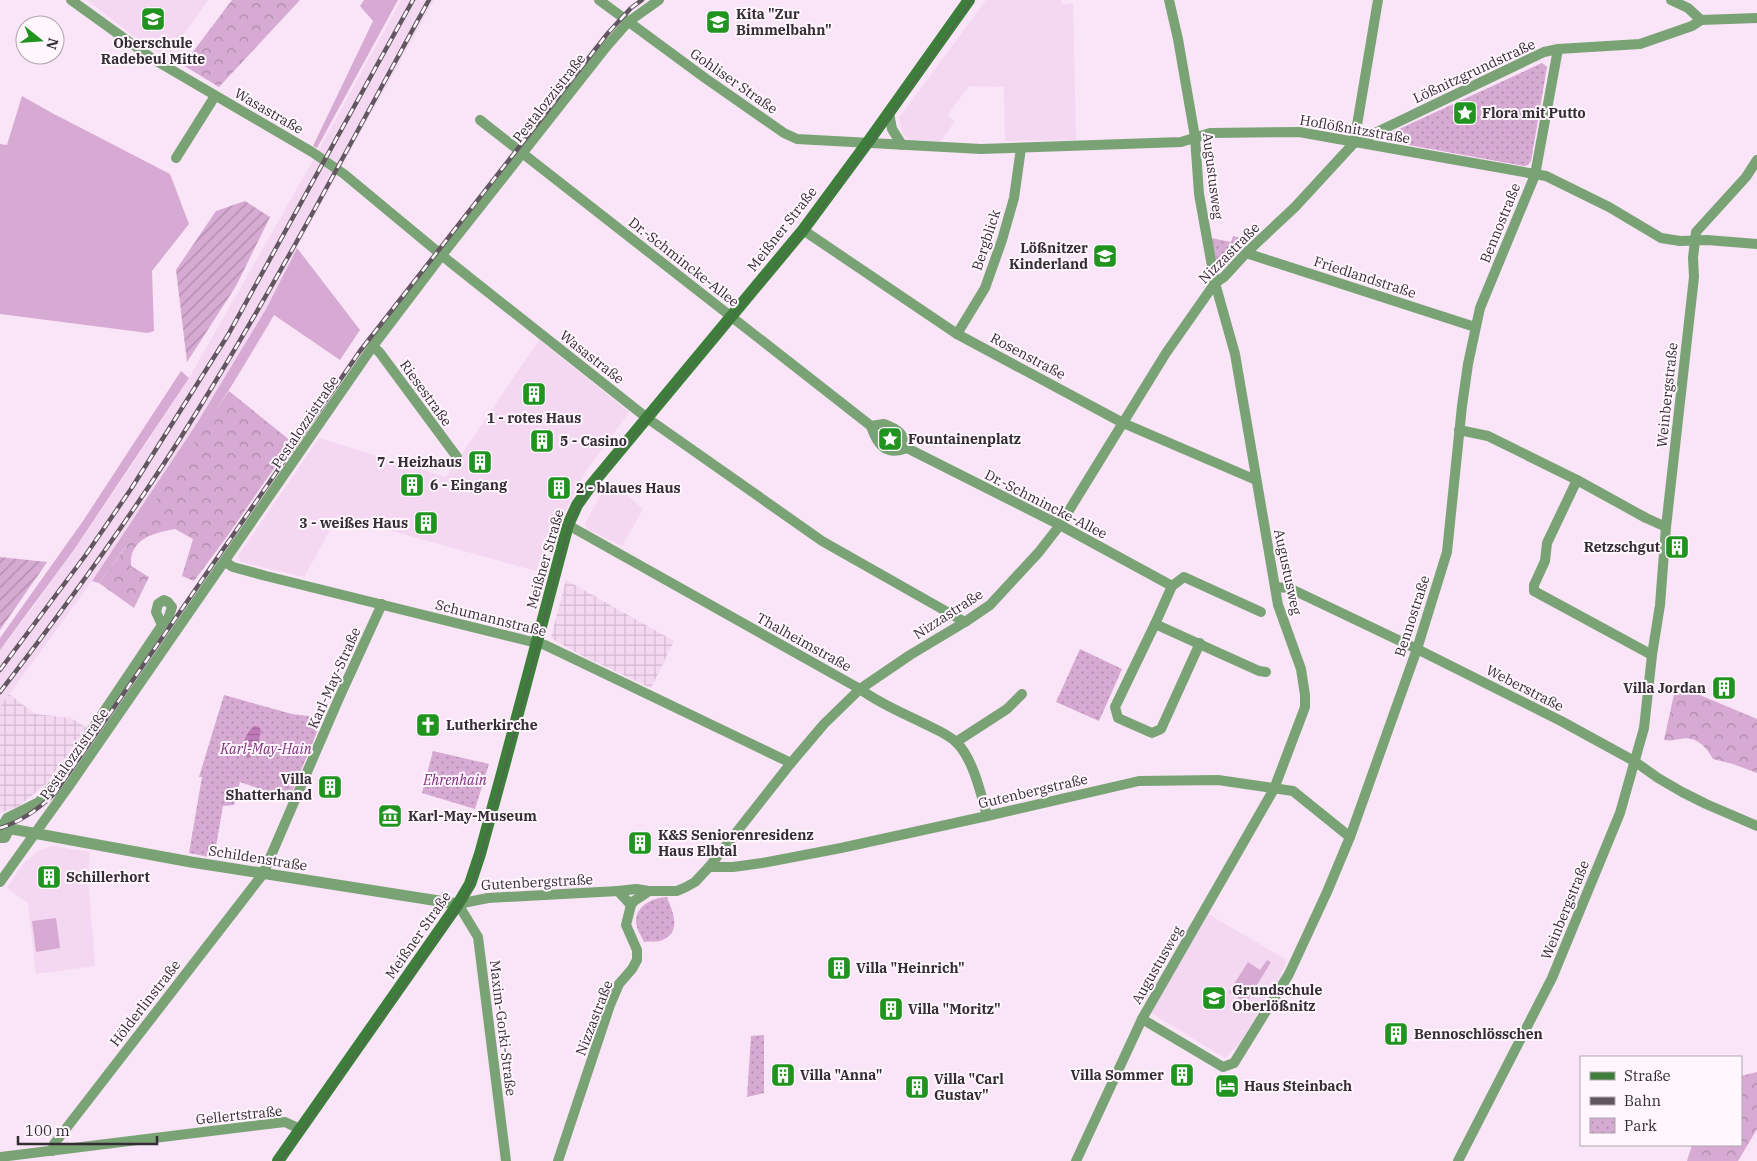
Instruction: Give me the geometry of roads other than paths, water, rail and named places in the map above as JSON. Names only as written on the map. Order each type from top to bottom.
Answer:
[{"type":"main road","name":"Meißner Straße","points":[[278,1161],[458,904],[470,884],[503,771],[568,525],[583,496],[803,230],[969,0]]},
{"type":"street","name":"Wasastraße","points":[[71,0],[153,59],[312,152],[344,174],[442,255],[647,418],[822,541],[965,622]]},
{"type":"street","name":"Gohliser Straße","points":[[600,0],[791,138],[868,142]]},
{"type":"street","name":"Pestalozzistraße","points":[[0,882],[225,562],[373,346],[442,255],[607,46],[628,22],[659,0]]},
{"type":"street","name":"Augustusweg","points":[[1076,1161],[1142,1019],[1274,789],[1284,767],[1305,707],[1301,669],[1278,605],[1235,354],[1215,283],[1200,194],[1195,137],[1178,39],[1169,0]]},
{"type":"street","points":[[1354,143],[1378,0]]},
{"type":"street","points":[[1671,0],[1688,8],[1701,20]]},
{"type":"street","name":"Lößnitzgrundstraße","points":[[1354,143],[1544,52],[1558,49],[1640,44],[1692,26],[1701,20],[1757,18]]},
{"type":"street","name":"Bennostraße","points":[[1142,1019],[1223,1067],[1234,1063],[1289,974],[1327,892],[1350,837],[1416,649],[1447,552],[1459,430],[1475,327],[1480,308],[1535,175],[1558,49]]},
{"type":"street","name":"Wasastraße","points":[[176,158],[215,96]]},
{"type":"street","points":[[889,113],[892,129],[902,145]]},
{"type":"street","name":"Dr.-Schmincke-Allee","points":[[480,120],[871,426],[875,439],[884,448],[894,452],[907,448],[1060,525],[1172,586]]},
{"type":"street","name":"Hoflößnitzstraße","points":[[868,142],[981,149],[1181,142],[1210,133],[1299,132],[1546,176],[1609,207],[1661,238],[1680,241],[1695,240],[1757,244]]},
{"type":"street","name":"Nizzastraße","points":[[649,891],[677,891],[695,882],[824,724],[860,689],[990,605],[1039,552],[1060,525],[1166,353],[1215,283],[1224,277],[1246,253],[1295,207],[1354,143]]},
{"type":"street","name":"Bergblick","points":[[957,334],[984,288],[1002,240],[1014,198],[1021,148]]},
{"type":"street","name":"Weinbergstraße","points":[[1458,1161],[1552,978],[1620,813],[1644,728],[1660,605],[1666,526],[1694,277],[1693,258],[1696,232],[1700,225],[1728,198],[1752,170],[1757,160]]},
{"type":"street","name":"Rosenstraße","points":[[803,230],[957,334],[1123,423],[1256,480]]},
{"type":"street","name":"Friedlandstraße","points":[[1246,253],[1475,327]]},
{"type":"street","name":"Riesestraße","points":[[373,346],[457,457]]},
{"type":"street","points":[[871,426],[884,424],[897,429],[903,436],[907,448]]},
{"type":"street","points":[[1459,430],[1488,436],[1577,480],[1646,518],[1666,526]]},
{"type":"street","points":[[1577,480],[1547,543],[1545,561],[1534,585],[1534,591],[1652,655]]},
{"type":"street","name":"Thalheimstraße","points":[[568,525],[860,689],[873,699],[937,730],[956,742],[972,766],[987,816]]},
{"type":"street","name":"Schumannstraße","points":[[225,562],[233,567],[545,645],[791,764]]},
{"type":"street","points":[[1200,643],[1160,729],[1152,733],[1118,718],[1115,707],[1172,586],[1184,577],[1261,612]]},
{"type":"street","name":"Weberstraße","points":[[1275,587],[1289,588],[1562,721],[1634,761],[1682,792],[1757,826]]},
{"type":"street","name":"Karl-May-Straße","points":[[264,874],[339,698],[382,604]]},
{"type":"street","points":[[1155,624],[1259,671],[1266,672]]},
{"type":"street","points":[[3,831],[8,818],[39,802],[60,777],[162,625]]},
{"type":"street","points":[[956,742],[1007,710],[1022,694]]},
{"type":"street","name":"Gutenbergstraße","points":[[709,867],[733,867],[762,863],[987,816],[1139,781],[1218,780],[1274,789],[1293,790],[1350,837]]},
{"type":"street","points":[[46,817],[54,838]]},
{"type":"street","name":"Schildenstraße","points":[[3,831],[34,834],[264,874],[458,904]]},
{"type":"street","name":"Hölderlinstraße","points":[[52,1151],[54,1144],[264,874]]},
{"type":"street","name":"Gutenbergstraße","points":[[458,904],[488,898],[636,889],[649,891]]},
{"type":"street","points":[[618,891],[631,905],[634,900],[649,891]]},
{"type":"street","name":"Maxim-Gorki-Straße","points":[[458,904],[478,937],[506,1161]]},
{"type":"street","name":"Nizzastraße","points":[[558,1161],[610,1005],[619,984],[637,960],[638,950],[626,925],[631,905]]},
{"type":"street","name":"Gellertstraße","points":[[0,1157],[285,1122],[300,1129]]},
{"type":"tram line","points":[[280,1161],[460,906],[472,884],[493,813],[569,525],[579,506],[592,486],[804,231],[871,142],[972,0]]},
{"type":"railway","points":[[0,670],[85,556],[131,489],[228,335],[413,0]]},
{"type":"railway","points":[[0,692],[100,558],[148,489],[193,418],[285,263],[429,0]]},
{"type":"railway","points":[[0,828],[29,814],[55,793],[360,351],[608,33],[631,8],[642,0]]},
{"type":"place","name":"Oberschule Radebeul Mitte","points":[[153,19]]},
{"type":"place","name":"Kita \"Zur Bimmelbahn\"","points":[[718,22]]},
{"type":"place","name":"Flora mit Putto","points":[[1465,113]]},
{"type":"place","name":"Lößnitzer Kinderland","points":[[1105,256]]},
{"type":"place","name":"1 - rotes Haus","points":[[534,394]]},
{"type":"place","name":"Fountainenplatz","points":[[890,439]]},
{"type":"place","name":"5 - Casino","points":[[542,441]]},
{"type":"place","name":"7 - Heizhaus","points":[[480,462]]},
{"type":"place","name":"6 - Eingang","points":[[412,485]]},
{"type":"place","name":"2 - blaues Haus","points":[[559,488]]},
{"type":"place","name":"3 - weißes Haus","points":[[426,523]]},
{"type":"place","name":"Retzschgut","points":[[1677,547]]},
{"type":"place","name":"Villa Jordan","points":[[1724,688]]},
{"type":"place","name":"Lutherkirche","points":[[428,725]]},
{"type":"place","name":"Villa Shatterhand","points":[[330,787]]},
{"type":"place","name":"Karl-May-Museum","points":[[390,816]]},
{"type":"place","name":"K&S Seniorenresidenz Haus Elbtal","points":[[640,843]]},
{"type":"place","name":"Schillerhort","points":[[49,877]]},
{"type":"place","name":"Villa \"Heinrich\"","points":[[839,968]]},
{"type":"place","name":"Grundschule Oberlößnitz","points":[[1214,998]]},
{"type":"place","name":"Villa \"Moritz\"","points":[[891,1009]]},
{"type":"place","name":"Bennoschlösschen","points":[[1396,1034]]},
{"type":"place","name":"Villa \"Anna\"","points":[[783,1075]]},
{"type":"place","name":"Villa Sommer","points":[[1182,1075]]},
{"type":"place","name":"Haus Steinbach","points":[[1227,1086]]},
{"type":"place","name":"Villa \"Carl Gustav\"","points":[[917,1087]]},
{"type":"park label","name":"Karl-May-Hain","points":[[266,749]]},
{"type":"park label","name":"Ehrenhain","points":[[455,780]]}]
